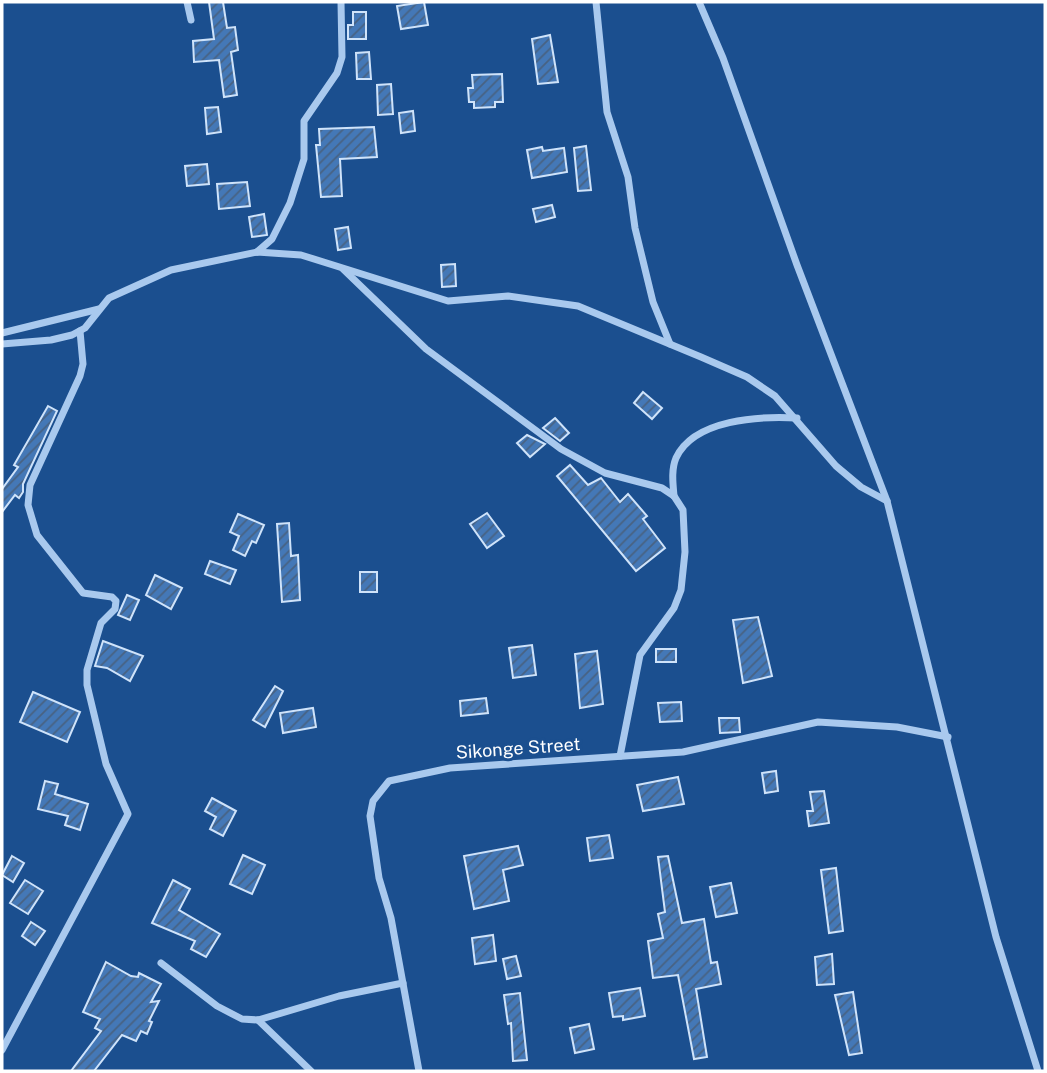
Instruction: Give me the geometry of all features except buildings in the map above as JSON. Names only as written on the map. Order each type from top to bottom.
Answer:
[{"type":"street","points":[[187,2],[191,20]]},
{"type":"street","points":[[257,252],[272,239],[290,204],[304,159],[304,121],[337,74],[342,57],[341,2]]},
{"type":"street","points":[[596,2],[607,112],[628,177],[635,228],[653,302],[670,344]]},
{"type":"street","points":[[699,2],[723,58],[797,265],[887,501],[996,937],[1038,1071]]},
{"type":"street","points":[[2,344],[51,340],[80,331],[99,309],[124,289],[172,270],[257,252],[301,256],[448,301],[518,296],[578,306],[670,344],[747,377],[775,396],[850,479],[887,501]]},
{"type":"street","points":[[340,267],[426,349],[561,449],[605,473],[662,488],[674,496],[683,510],[685,524],[681,590],[674,608],[640,655],[620,756]]},
{"type":"street","points":[[2,333],[99,309]]},
{"type":"street","points":[[2,1051],[128,814],[106,764],[87,685],[87,670],[101,624],[115,609],[116,601],[112,597],[83,593],[37,535],[28,513],[30,485],[82,371],[80,331]]},
{"type":"street","points":[[674,496],[672,472],[676,459],[684,445],[698,434],[753,417],[797,418]]},
{"type":"street","name":"Sikonge Street","points":[[419,1071],[403,983],[379,878],[370,816],[373,801],[381,787],[402,777],[450,768],[682,752],[818,722],[897,727],[948,737]]},
{"type":"street","points":[[161,963],[217,1006],[242,1019],[258,1020],[339,996],[403,983]]},
{"type":"street","points":[[258,1020],[310,1071]]}]
